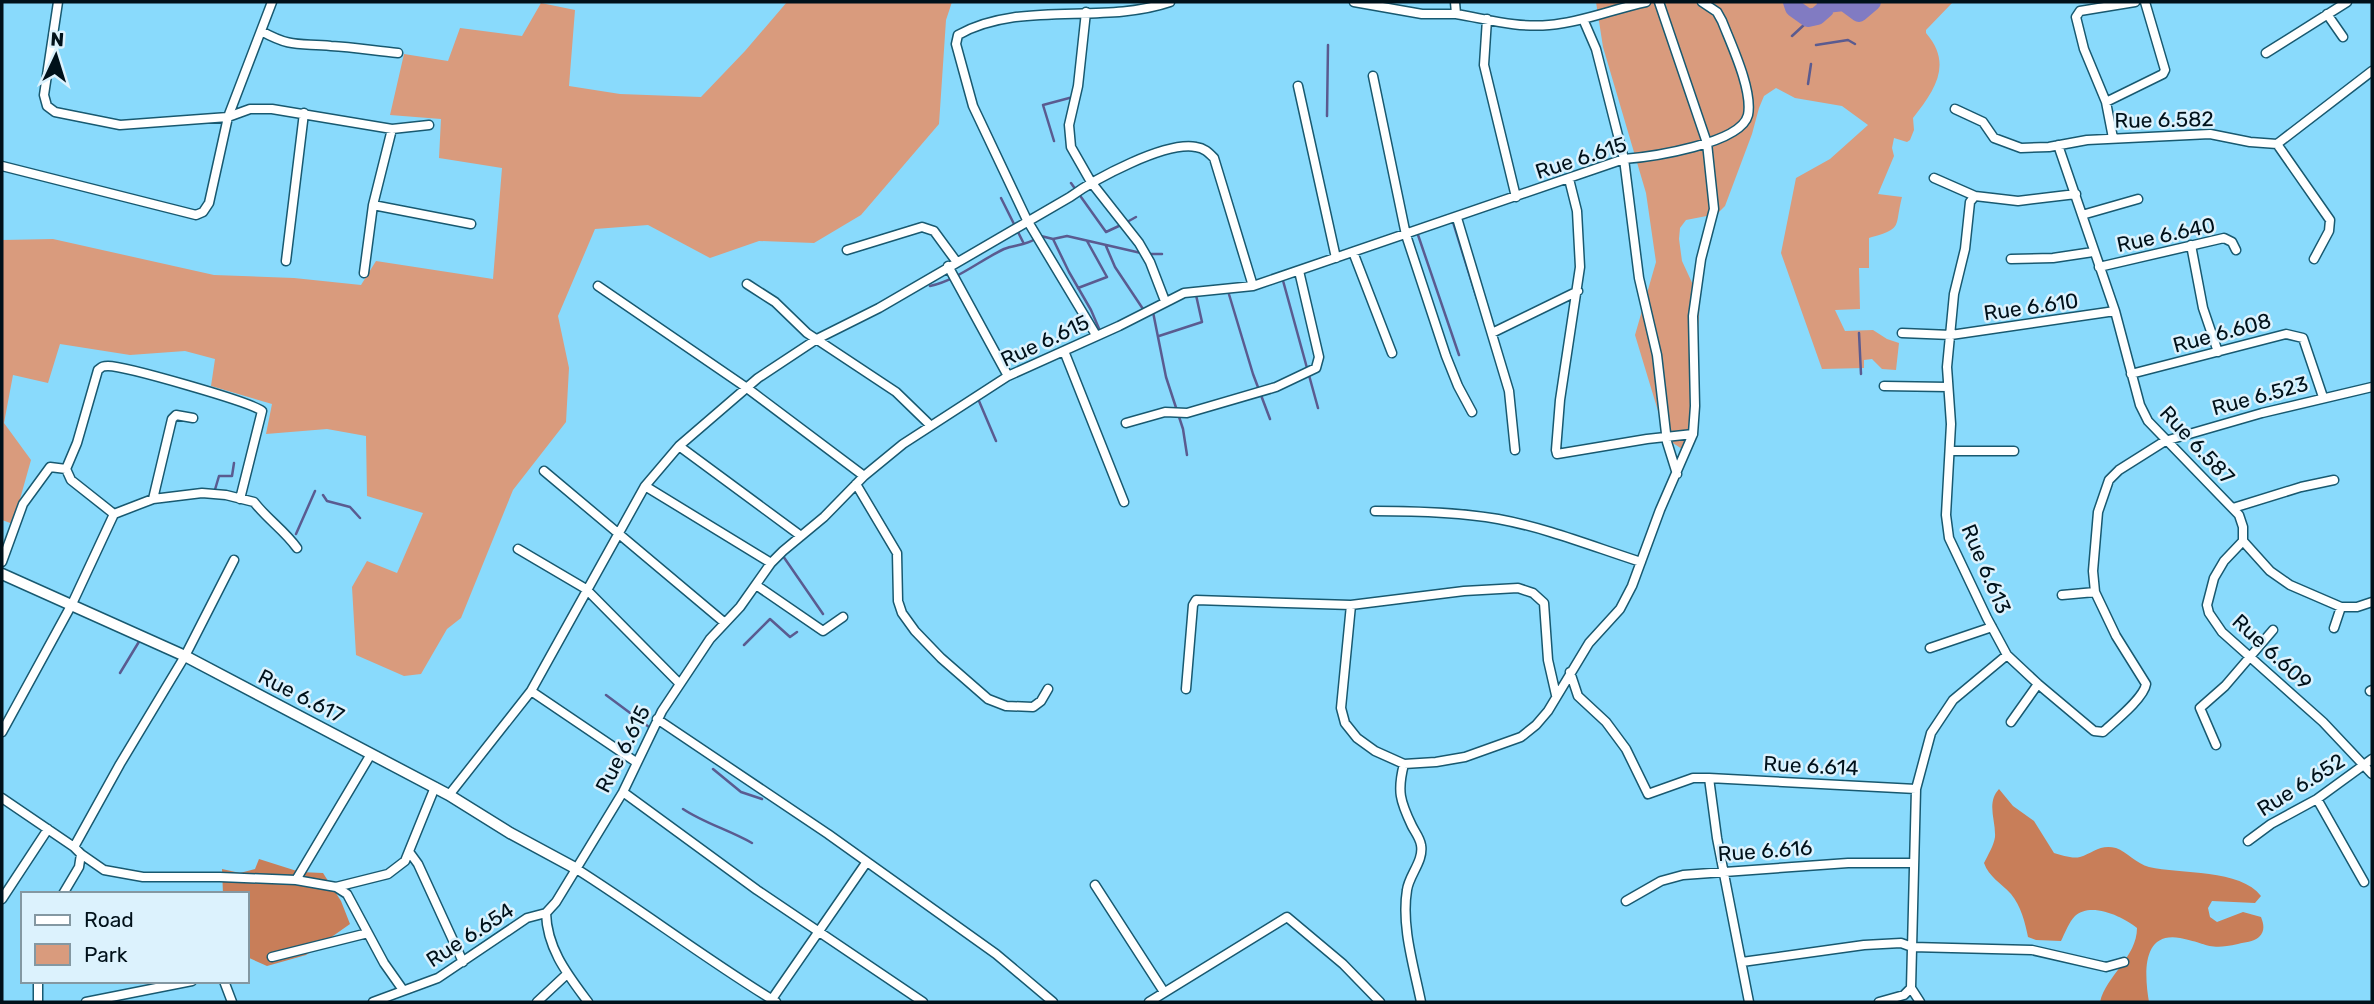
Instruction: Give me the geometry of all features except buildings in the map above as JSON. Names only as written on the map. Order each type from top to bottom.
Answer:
[{"type":"street","points":[[58,2],[44,95],[47,106],[55,112],[120,125],[228,117],[250,109],[304,113],[392,129],[429,125]]},
{"type":"street","points":[[2,166],[196,215],[203,212],[209,203],[228,117],[272,2]]},
{"type":"street","points":[[1096,335],[1027,220],[973,106],[956,44],[958,35],[969,27],[1002,16],[1125,12],[1170,2]]},
{"type":"street","points":[[1354,2],[1422,14],[1456,14],[1530,26],[1583,19],[1646,2]]},
{"type":"street","points":[[1455,2],[1456,14]]},
{"type":"street","points":[[1351,605],[1341,708],[1345,723],[1357,738],[1375,751],[1404,764],[1465,757],[1521,737],[1548,711],[1589,643],[1620,609],[1642,562],[1660,510],[1693,434],[1693,316],[1701,259],[1714,209],[1707,143],[1659,2]]},
{"type":"street","name":"Rue 6.615","points":[[546,914],[623,792],[657,719],[710,639],[771,563],[824,517],[864,476],[930,425],[1008,376],[1119,326],[1184,293],[1253,286],[1624,159],[1651,157],[1707,143],[1739,128],[1748,114],[1748,104],[1733,49],[1717,12],[1702,2]]},
{"type":"street","points":[[2113,138],[2106,102],[2084,49],[2076,17],[2080,11],[2135,2]]},
{"type":"street","points":[[2106,102],[2163,74],[2165,70],[2145,2]]},
{"type":"street","points":[[2266,53],[2347,2]]},
{"type":"street","points":[[1086,12],[1078,86],[1069,135],[1071,147],[1091,182],[1139,243],[1150,262],[1165,301]]},
{"type":"street","points":[[2327,14],[2343,37]]},
{"type":"street","points":[[1487,19],[1485,65],[1517,197]]},
{"type":"street","points":[[1583,19],[1596,49],[1624,159],[1639,278],[1657,355],[1667,437],[1677,474]]},
{"type":"street","points":[[261,31],[282,43],[398,53]]},
{"type":"street","points":[[2314,258],[2329,231],[2330,220],[2277,144],[2372,71]]},
{"type":"street","points":[[1373,76],[1406,235],[1446,356],[1472,412]]},
{"type":"street","points":[[1298,86],[1336,258]]},
{"type":"street","name":"Rue 6.582","points":[[1955,109],[1983,122],[1994,138],[2021,148],[2113,138],[2210,134],[2277,144]]},
{"type":"street","points":[[286,261],[304,113]]},
{"type":"street","points":[[364,273],[373,205],[392,129]]},
{"type":"street","name":"Rue 6.587","points":[[2058,145],[2115,311],[2140,405],[2148,421],[2239,514],[2244,541],[2279,578],[2341,607]]},
{"type":"street","points":[[449,795],[531,691],[645,486],[680,446],[747,388],[817,339],[879,308],[1070,197],[1091,182],[1164,150],[1194,146],[1206,150],[1214,158],[1253,286]]},
{"type":"street","points":[[1934,178],[1975,195],[2018,201],[2076,194]]},
{"type":"street","points":[[1569,179],[1580,230],[1580,267],[1560,400],[1557,454],[1693,434]]},
{"type":"street","name":"Rue 6.613","points":[[1975,195],[1970,202],[1965,249],[1954,294],[1947,368],[1951,424],[1946,491],[1950,538],[2007,655],[2098,733],[2103,732],[2124,712],[2146,689],[2146,684],[2116,636],[2095,593]]},
{"type":"street","points":[[2082,215],[2138,199]]},
{"type":"street","points":[[373,205],[471,224]]},
{"type":"street","points":[[1457,218],[1509,391],[1515,450]]},
{"type":"street","points":[[847,250],[922,227],[934,231],[956,261]]},
{"type":"street","name":"Rue 6.640","points":[[2099,267],[2224,238],[2232,242],[2236,250]]},
{"type":"street","points":[[2191,245],[2203,308],[2218,352]]},
{"type":"street","points":[[2011,259],[2053,258],[2093,252]]},
{"type":"street","points":[[1353,253],[1392,353]]},
{"type":"street","points":[[948,266],[1008,376]]},
{"type":"street","points":[[1126,423],[1165,412],[1186,412],[1276,387],[1315,368],[1319,357],[1299,271]]},
{"type":"street","points":[[747,284],[775,302],[807,333],[896,392],[930,425]]},
{"type":"street","points":[[598,286],[747,388],[864,476]]},
{"type":"street","points":[[1492,333],[1578,292]]},
{"type":"street","name":"Rue 6.610","points":[[1902,332],[1951,335],[2115,311]]},
{"type":"street","name":"Rue 6.608","points":[[2131,374],[2286,334],[2303,338],[2323,397]]},
{"type":"street","points":[[1064,351],[1124,502]]},
{"type":"street","points":[[114,514],[71,480],[66,469],[77,443],[98,370],[109,366],[246,403],[262,411],[240,499]]},
{"type":"street","points":[[1884,386],[1948,387]]},
{"type":"street","name":"Rue 6.523","points":[[2095,593],[2092,571],[2098,512],[2109,480],[2130,462],[2165,441],[2323,397],[2372,387]]},
{"type":"street","points":[[153,499],[172,419],[176,415],[193,418]]},
{"type":"street","points":[[680,446],[801,536]]},
{"type":"street","points":[[1950,451],[2014,451]]},
{"type":"street","points":[[2,562],[23,504],[50,467],[66,469]]},
{"type":"street","points":[[544,471],[725,623]]},
{"type":"street","points":[[2233,508],[2334,480]]},
{"type":"street","points":[[856,484],[897,553],[898,601],[915,631],[995,703],[1033,707],[1041,701],[1048,689]]},
{"type":"street","points":[[645,486],[771,563]]},
{"type":"street","points":[[2,732],[72,604],[114,514],[153,499],[202,493],[240,499],[254,502],[285,532],[297,548]]},
{"type":"street","points":[[1375,511],[1498,519],[1547,531],[1642,562]]},
{"type":"street","name":"Rue 6.609","points":[[2244,541],[2224,561],[2214,578],[2207,605],[2208,613],[2222,632],[2323,722],[2372,774]]},
{"type":"street","points":[[518,549],[586,589],[679,683]]},
{"type":"street","points":[[74,847],[185,656],[234,560]]},
{"type":"street","name":"Rue 6.617","points":[[2,574],[185,656],[435,787],[510,833],[575,868]]},
{"type":"street","points":[[756,585],[820,630],[826,631],[843,617]]},
{"type":"street","points":[[1186,689],[1193,605],[1196,600],[1351,605],[1464,591],[1518,588],[1533,593],[1544,603],[1548,660],[1556,695]]},
{"type":"street","points":[[2062,595],[2095,593]]},
{"type":"street","points":[[2334,628],[2341,607],[2357,607],[2372,602]]},
{"type":"street","points":[[1930,649],[1992,627]]},
{"type":"street","points":[[2216,745],[2200,708],[2225,686],[2273,630]]},
{"type":"street","points":[[1880,1002],[1904,995],[1910,988],[1916,789],[1931,733],[1953,700],[2007,655]]},
{"type":"street","name":"Rue 6.614","points":[[1570,672],[1578,696],[1606,722],[1626,749],[1648,794],[1693,778],[1710,781],[1916,789]]},
{"type":"street","points":[[2011,722],[2038,684]]},
{"type":"street","points":[[531,691],[636,762]]},
{"type":"street","points":[[657,719],[828,834],[996,954],[1053,1002]]},
{"type":"street","points":[[296,880],[371,754]]},
{"type":"street","name":"Rue 6.652","points":[[2248,841],[2271,824],[2317,800],[2372,759]]},
{"type":"street","points":[[1404,764],[1400,783],[1401,805],[1422,846],[1407,890],[1406,906],[1421,1002]]},
{"type":"street","points":[[1710,781],[1717,838],[1749,1002]]},
{"type":"street","points":[[2,797],[104,870],[143,877],[296,880],[336,887],[388,874],[397,869],[410,853],[435,787]]},
{"type":"street","points":[[623,792],[757,890],[923,1002]]},
{"type":"street","points":[[2317,800],[2364,882]]},
{"type":"street","points":[[2,899],[48,829]]},
{"type":"street","points":[[410,853],[418,864],[463,962]]},
{"type":"street","points":[[65,892],[79,867],[81,854]]},
{"type":"street","points":[[575,868],[772,1001],[866,863]]},
{"type":"street","name":"Rue 6.616","points":[[1626,901],[1661,881],[1683,875],[1848,863],[1914,863]]},
{"type":"street","points":[[1095,885],[1164,992]]},
{"type":"street","points":[[336,887],[351,898],[384,963],[402,990]]},
{"type":"street","points":[[546,914],[550,943],[567,974],[588,1002]]},
{"type":"street","name":"Rue 6.654","points":[[373,1002],[438,978],[527,918],[546,914]]},
{"type":"street","points":[[1149,1002],[1287,918],[1343,964],[1380,1002]]},
{"type":"street","points":[[272,957],[369,933]]},
{"type":"street","points":[[1742,962],[1864,945],[1901,943],[1912,947],[2032,950],[2106,967],[2124,961]]},
{"type":"street","points":[[537,1002],[567,974]]},
{"type":"street","points":[[38,983],[38,1002]]},
{"type":"street","points":[[86,1002],[181,983]]},
{"type":"street","points":[[224,983],[232,1002]]},
{"type":"street","points":[[1910,988],[1920,1002]]},
{"type":"green space","points":[[787,2],[952,2],[946,20],[939,124],[861,215],[814,243],[759,241],[710,258],[648,225],[595,229],[558,316],[569,368],[566,422],[513,490],[461,618],[447,629],[421,674],[404,676],[356,655],[352,587],[367,561],[397,573],[423,513],[367,496],[366,436],[327,429],[266,434],[272,404],[211,386],[215,359],[185,351],[130,355],[60,344],[48,383],[13,375],[4,423],[31,460],[13,524],[2,520],[2,240],[53,239],[214,275],[294,278],[361,285],[376,261],[493,279],[502,168],[439,158],[441,119],[390,115],[404,54],[448,61],[460,28],[522,36],[541,3],[575,10],[569,86],[620,94],[701,97]]},
{"type":"green space","points":[[1596,2],[1953,2],[1926,30],[1938,55],[1938,77],[1913,118],[1914,130],[1910,140],[1907,142],[1894,138],[1894,156],[1878,194],[1902,197],[1896,225],[1888,232],[1869,238],[1869,268],[1859,268],[1860,309],[1835,310],[1845,331],[1873,330],[1899,343],[1896,370],[1882,369],[1872,359],[1864,360],[1864,368],[1822,369],[1781,253],[1796,178],[1830,159],[1868,125],[1842,106],[1795,98],[1776,88],[1764,96],[1725,206],[1717,214],[1686,220],[1680,228],[1682,261],[1700,300],[1691,447],[1682,449],[1673,443],[1658,411],[1635,335],[1656,262],[1646,193],[1603,47]]},
{"type":"shaded area","points":[[1999,789],[2013,806],[2034,821],[2054,853],[2077,857],[2101,848],[2116,848],[2149,867],[2225,877],[2252,887],[2261,896],[2255,903],[2212,901],[2208,908],[2210,917],[2217,922],[2243,912],[2261,917],[2262,932],[2252,941],[2220,947],[2180,938],[2167,938],[2158,942],[2148,958],[2149,1002],[2100,1002],[2108,984],[2132,948],[2137,928],[2116,915],[2090,910],[2075,916],[2061,941],[2028,937],[2017,904],[1984,863],[1994,840],[1992,806]]},
{"type":"shaded area","points":[[259,859],[300,872],[323,873],[341,901],[350,924],[306,955],[267,966],[248,957],[248,892],[223,892],[222,869],[240,873],[255,869]]},
{"type":"waterway","points":[[1792,2],[1794,8],[1808,18],[1817,16],[1825,9],[1826,4],[1844,2],[1859,13],[1872,2]]},
{"type":"waterway","points":[[1792,36],[1805,24],[1806,16]]},
{"type":"waterway","points":[[1816,45],[1848,40],[1855,44]]},
{"type":"waterway","points":[[1327,116],[1328,45]]},
{"type":"waterway","points":[[1808,84],[1811,64]]},
{"type":"waterway","points":[[1054,141],[1043,105],[1073,97]]},
{"type":"waterway","points":[[1071,183],[1106,232],[1121,225]]},
{"type":"waterway","points":[[1001,198],[1023,242]]},
{"type":"waterway","points":[[1127,222],[1136,217]]},
{"type":"waterway","points":[[1452,219],[1477,299]]},
{"type":"waterway","points":[[1417,232],[1459,355]]},
{"type":"waterway","points":[[1041,236],[1053,239],[1067,236],[1141,253]]},
{"type":"waterway","points":[[930,286],[959,275],[1004,249],[1035,239]]},
{"type":"waterway","points":[[1053,239],[1100,331]]},
{"type":"waterway","points":[[1078,288],[1107,277],[1087,241]]},
{"type":"waterway","points":[[1106,246],[1115,267],[1143,309]]},
{"type":"waterway","points":[[1148,254],[1162,254]]},
{"type":"waterway","points":[[1282,277],[1318,408]]},
{"type":"waterway","points":[[1228,291],[1253,374],[1270,419]]},
{"type":"waterway","points":[[1159,336],[1202,322],[1196,295]]},
{"type":"waterway","points":[[1153,312],[1166,377],[1183,429],[1187,455]]},
{"type":"waterway","points":[[1859,333],[1861,374]]},
{"type":"waterway","points":[[979,401],[996,441]]},
{"type":"waterway","points":[[214,493],[219,476],[232,476],[234,463]]},
{"type":"waterway","points":[[296,534],[315,491]]},
{"type":"waterway","points":[[323,495],[327,501],[350,507],[360,518]]},
{"type":"waterway","points":[[783,556],[823,614]]},
{"type":"waterway","points":[[744,645],[770,619],[790,637],[797,632]]},
{"type":"waterway","points":[[120,673],[140,640]]},
{"type":"waterway","points":[[606,695],[649,727]]},
{"type":"waterway","points":[[713,769],[741,792],[762,799]]},
{"type":"waterway","points":[[683,809],[752,843]]}]
